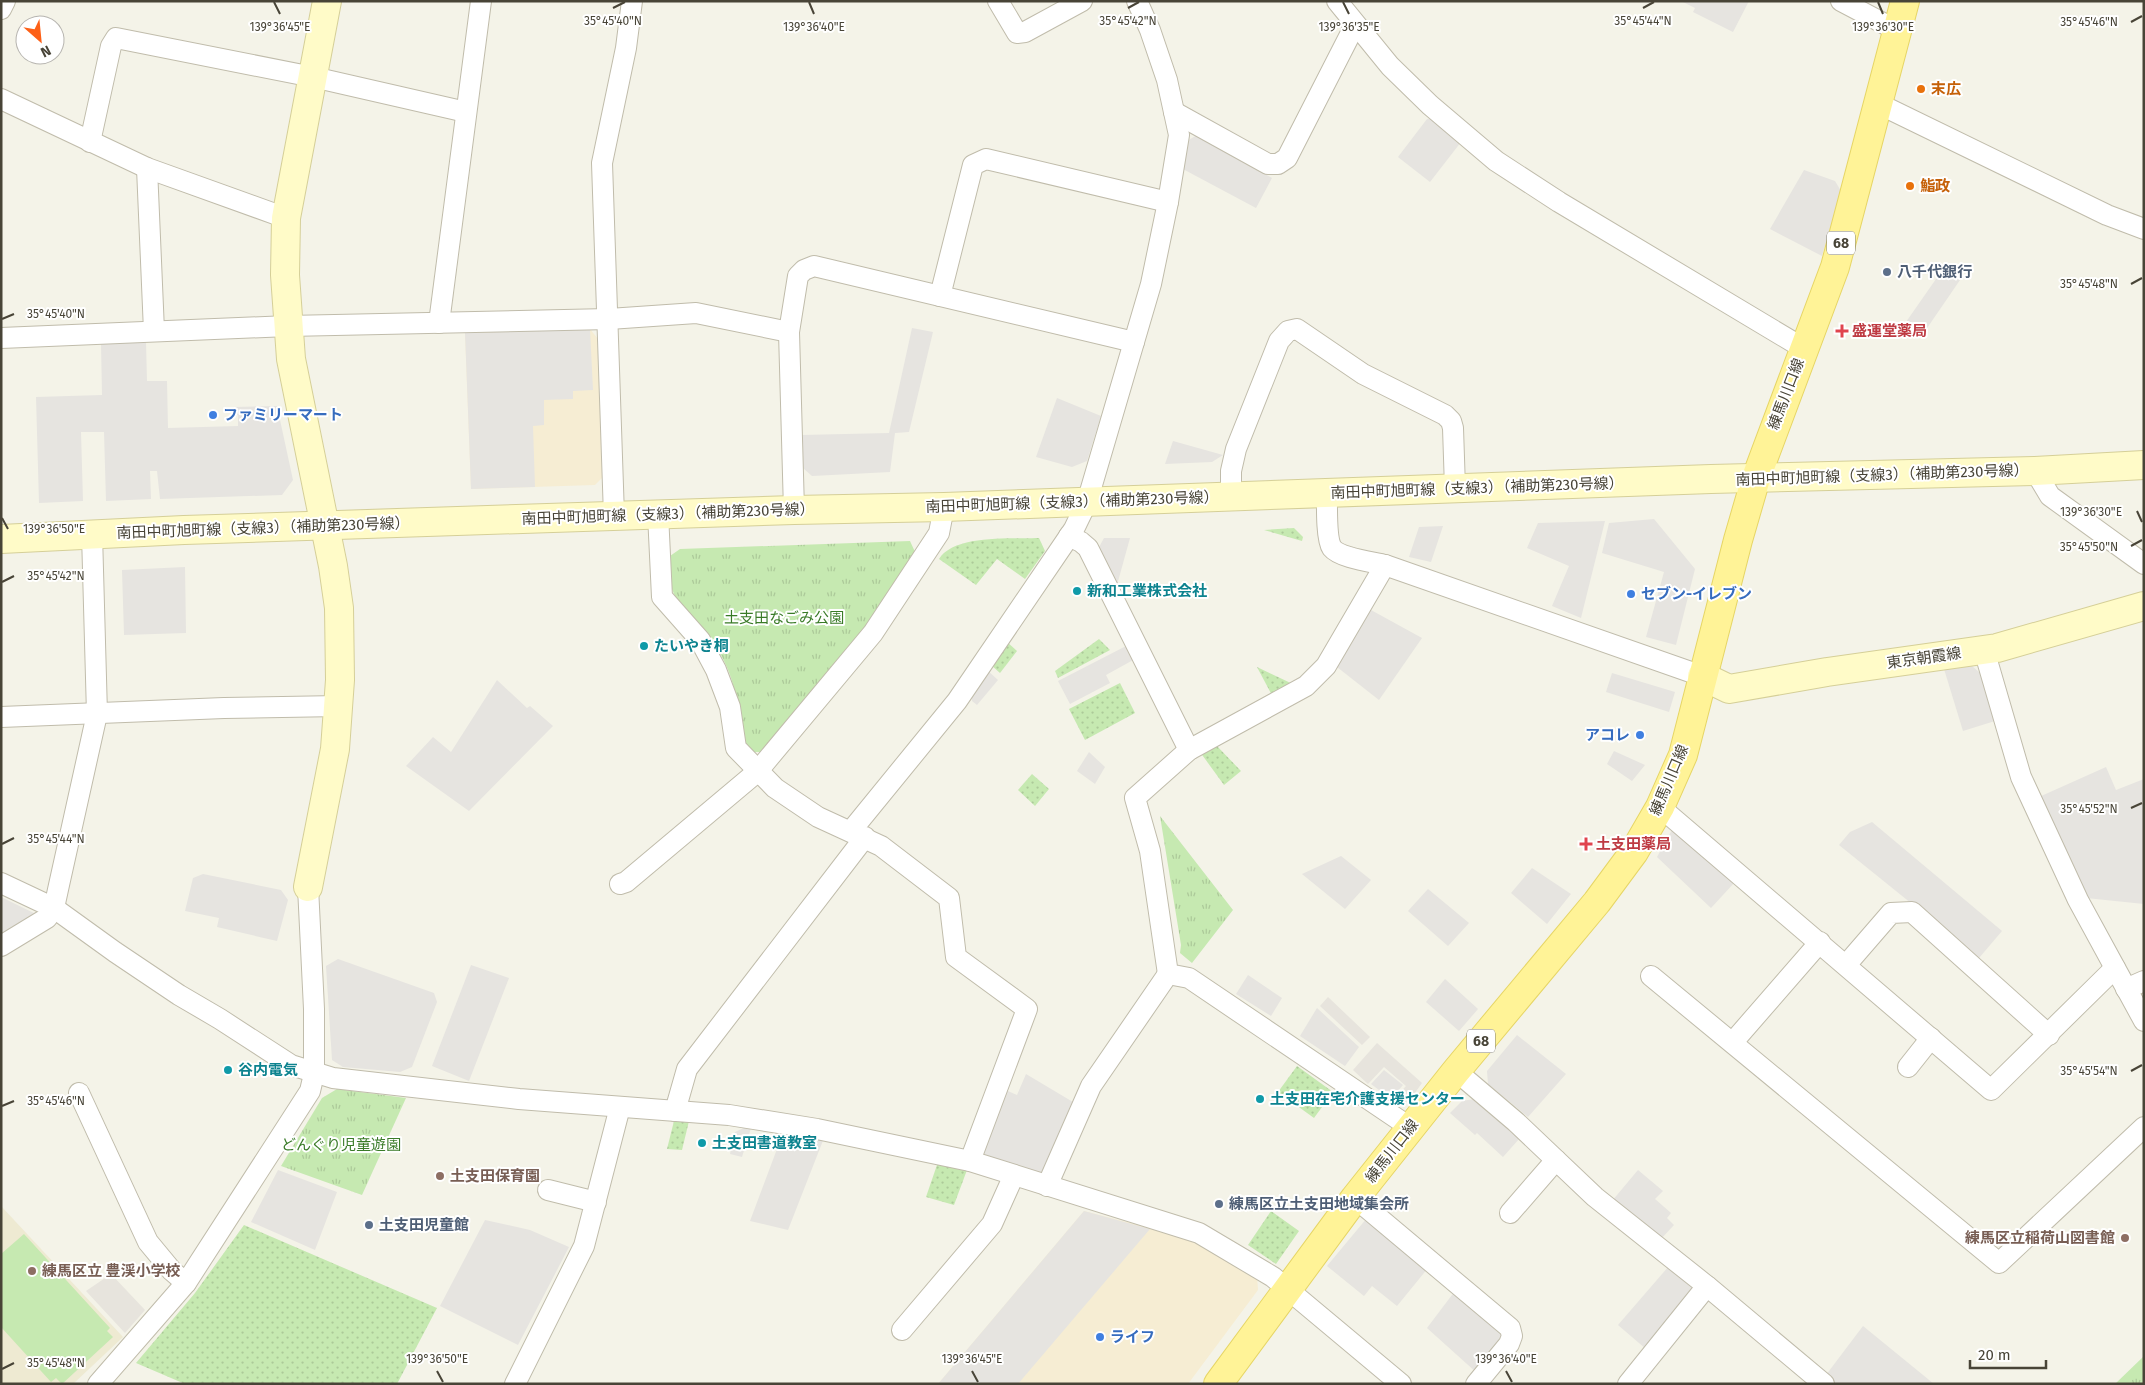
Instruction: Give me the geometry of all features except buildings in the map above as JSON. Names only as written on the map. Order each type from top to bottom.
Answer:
[{"type":"main road","points":[[308,887],[335,749],[339,706],[339,608],[325,527],[291,359],[285,275],[286,218],[327,1]]},
{"type":"main road","name":"練馬川口線","points":[[1218,1384],[1286,1289],[1355,1198],[1456,1071],[1597,902],[1634,852],[1660,807],[1683,755],[1702,676],[1756,478],[1835,267],[1905,1]]},
{"type":"main road","name":"南田中町旭町線（支線3）（補助第230号線）","points":[[1,539],[92,534],[658,514],[944,507],[1756,478],[2035,471],[2144,465]]},
{"type":"main road","name":"東京朝霞線","points":[[1702,676],[1729,689],[1827,672],[1984,650],[2064,630],[2144,606]]},
{"type":"street","points":[[1,9],[5,1]]},
{"type":"street","points":[[439,323],[481,1]]},
{"type":"street","points":[[614,516],[609,319],[602,164],[626,48],[632,1]]},
{"type":"street","points":[[998,1],[1017,33],[1025,32],[1082,1]]},
{"type":"street","points":[[675,1111],[686,1069],[958,700],[1069,536],[1087,502],[1151,284],[1168,202],[1179,135],[1167,80],[1150,30],[1137,1]]},
{"type":"street","points":[[1337,1],[1390,66],[1430,104],[1496,161],[1560,202],[1804,348]]},
{"type":"street","points":[[1841,1],[1898,31]]},
{"type":"street","points":[[1174,112],[1268,164],[1278,164],[1287,158],[1355,24]]},
{"type":"street","points":[[90,142],[110,46],[116,38],[313,76],[466,112]]},
{"type":"street","points":[[1,99],[147,168],[286,218]]},
{"type":"street","points":[[1879,104],[2107,215],[2144,229]]},
{"type":"street","points":[[940,296],[973,165],[986,160],[1168,202]]},
{"type":"street","points":[[147,168],[154,331]]},
{"type":"street","points":[[794,510],[789,332],[798,276],[804,270],[814,266],[1134,342]]},
{"type":"street","points":[[1,338],[288,326],[609,319],[696,313],[789,332]]},
{"type":"street","points":[[1231,496],[1231,471],[1236,449],[1275,350],[1279,341],[1288,331],[1298,330],[1363,374],[1445,415],[1451,421],[1453,428],[1455,488]]},
{"type":"street","points":[[2035,471],[2050,496],[2144,564]]},
{"type":"street","points":[[1327,493],[1329,540],[1332,548],[1339,554],[1385,565],[1702,676]]},
{"type":"street","points":[[620,884],[626,882],[757,772],[873,633],[939,533],[944,507]]},
{"type":"street","points":[[658,514],[662,598],[700,640],[712,663],[730,707],[736,748],[757,772],[775,788],[818,817],[881,846],[950,898],[956,957],[1027,1009],[970,1161]]},
{"type":"street","points":[[1,946],[47,918],[54,908],[96,714],[92,534]]},
{"type":"street","points":[[1069,536],[1088,548],[1188,750]]},
{"type":"street","points":[[1047,1186],[1091,1086],[1168,974],[1150,851],[1135,798],[1188,750],[1306,686],[1326,666],[1385,565]]},
{"type":"street","points":[[1984,650],[2022,777],[2078,900],[2115,968],[2135,985],[2144,1020]]},
{"type":"street","points":[[1,717],[224,708],[339,706]]},
{"type":"street","points":[[1660,807],[1991,1090],[2115,968]]},
{"type":"street","points":[[1,883],[54,908],[179,995],[291,1065],[314,1074],[332,1078],[519,1099],[729,1116],[817,1129],[970,1161],[1199,1233],[1269,1274],[1401,1384]]},
{"type":"street","points":[[98,1384],[186,1283],[310,1091],[314,1074],[314,1009],[308,887]]},
{"type":"street","points":[[1846,965],[1891,913],[1912,912],[2049,1035]]},
{"type":"street","points":[[1733,1042],[1820,942]]},
{"type":"street","points":[[1168,974],[1190,978],[1411,1128]]},
{"type":"street","points":[[1651,976],[1999,1263],[2144,1128]]},
{"type":"street","points":[[1908,1067],[1931,1038]]},
{"type":"street","points":[[1456,1071],[1516,1122],[1618,1216],[1707,1286],[1824,1384]]},
{"type":"street","points":[[80,1093],[148,1242],[172,1271],[186,1283]]},
{"type":"street","points":[[515,1384],[584,1246],[620,1107]]},
{"type":"street","points":[[1510,1213],[1556,1160]]},
{"type":"street","points":[[902,1330],[992,1224],[1014,1176]]},
{"type":"street","points":[[548,1190],[596,1202]]},
{"type":"street","points":[[1355,1198],[1510,1328],[1512,1336],[1509,1344],[1476,1384]]},
{"type":"street","points":[[1628,1384],[1707,1286]]},
{"type":"shaded area","points":[[1681,1],[1749,1],[1733,32],[1693,12],[1695,8]]},
{"type":"shaded area","points":[[1436,118],[1461,142],[1430,182],[1398,157],[1427,119]]},
{"type":"shaded area","points":[[1197,135],[1272,178],[1256,208],[1181,168],[1184,143]]},
{"type":"shaded area","points":[[1804,170],[1835,181],[1841,191],[1822,256],[1770,229]]},
{"type":"shaded area","points":[[1943,269],[1960,280],[1923,334],[1906,322]]},
{"type":"shaded area","points":[[912,328],[933,332],[909,432],[895,433],[890,472],[812,476],[803,468],[801,435],[889,433]]},
{"type":"shaded area","points":[[590,329],[598,339],[606,474],[595,485],[471,489],[465,333]]},
{"type":"shaded area","points":[[590,329],[593,390],[573,391],[573,399],[544,400],[544,425],[533,426],[535,487],[471,489],[465,333]]},
{"type":"shaded area","points":[[146,342],[147,381],[167,381],[168,428],[238,426],[238,415],[234,416],[234,407],[277,406],[293,480],[282,495],[160,499],[157,471],[150,471],[151,499],[106,501],[104,432],[81,432],[83,501],[39,503],[36,397],[102,395],[101,344]]},
{"type":"shaded area","points":[[1057,398],[1101,416],[1087,461],[1072,467],[1036,457]]},
{"type":"shaded area","points":[[1173,441],[1223,455],[1212,462],[1165,464]]},
{"type":"shaded area","points":[[1654,519],[1695,569],[1676,645],[1646,637],[1664,572],[1602,553],[1609,523]]},
{"type":"shaded area","points":[[1605,521],[1581,618],[1552,606],[1569,566],[1527,548],[1538,523]]},
{"type":"shaded area","points":[[1443,526],[1431,562],[1409,557],[1419,527]]},
{"type":"shaded area","points":[[1104,538],[1130,538],[1117,585],[1098,549]]},
{"type":"shaded area","points":[[185,567],[186,633],[124,635],[122,570]]},
{"type":"shaded area","points":[[1371,610],[1422,638],[1379,700],[1337,667]]},
{"type":"shaded area","points":[[1128,645],[1135,659],[1106,675],[1110,683],[1070,704],[1058,681]]},
{"type":"shaded area","points":[[1972,666],[1980,673],[1995,721],[1963,731],[1944,669]]},
{"type":"shaded area","points":[[987,670],[998,680],[977,705],[972,701],[972,693]]},
{"type":"shaded area","points":[[1612,673],[1675,692],[1669,712],[1606,692]]},
{"type":"shaded area","points":[[497,680],[527,708],[530,706],[553,726],[469,811],[406,766],[433,737],[451,752]]},
{"type":"shaded area","points":[[1614,751],[1645,765],[1632,781],[1607,764]]},
{"type":"shaded area","points":[[1089,752],[1105,767],[1095,784],[1077,771]]},
{"type":"shaded area","points":[[2106,767],[2116,790],[2144,779],[2144,904],[2086,898],[2039,797]]},
{"type":"shaded area","points":[[1872,822],[2002,931],[1979,958],[1839,845],[1850,832]]},
{"type":"shaded area","points":[[1673,828],[1734,883],[1711,908],[1657,857]]},
{"type":"shaded area","points":[[1341,856],[1371,880],[1345,909],[1302,874]]},
{"type":"shaded area","points":[[1532,868],[1571,894],[1547,924],[1511,893]]},
{"type":"shaded area","points":[[203,874],[281,890],[288,900],[277,941],[217,927],[219,918],[185,911],[193,878]]},
{"type":"shaded area","points":[[1428,889],[1469,923],[1448,946],[1408,911]]},
{"type":"shaded area","points":[[1,897],[40,916],[1,939]]},
{"type":"shaded area","points":[[338,959],[434,993],[437,1002],[412,1067],[400,1072],[343,1067],[332,1060],[326,966]]},
{"type":"shaded area","points":[[471,965],[509,978],[469,1081],[432,1066]]},
{"type":"shaded area","points":[[1248,975],[1282,998],[1271,1016],[1236,994]]},
{"type":"shaded area","points":[[1445,979],[1478,1009],[1459,1031],[1426,1002]]},
{"type":"shaded area","points":[[1328,997],[1370,1037],[1362,1045],[1320,1006]]},
{"type":"shaded area","points":[[1317,1008],[1359,1047],[1345,1066],[1300,1036]]},
{"type":"shaded area","points":[[1517,1035],[1566,1074],[1528,1117],[1488,1084],[1487,1071]]},
{"type":"shaded area","points":[[1377,1043],[1422,1083],[1409,1101],[1399,1103],[1394,1099],[1406,1086],[1384,1067],[1368,1084],[1353,1070]]},
{"type":"shaded area","points":[[1384,1070],[1403,1085],[1391,1099],[1371,1084]]},
{"type":"shaded area","points":[[1026,1074],[1078,1105],[1045,1174],[986,1157],[983,1151],[1001,1088],[1017,1095]]},
{"type":"shaded area","points":[[1474,1099],[1519,1139],[1503,1157],[1477,1133],[1475,1135],[1450,1113],[1462,1101]]},
{"type":"shaded area","points":[[746,1127],[751,1128],[742,1157],[730,1154],[735,1132]]},
{"type":"shaded area","points":[[783,1133],[824,1138],[788,1230],[750,1221]]},
{"type":"shaded area","points":[[278,1170],[337,1192],[315,1250],[251,1222]]},
{"type":"shaded area","points":[[1638,1170],[1663,1191],[1655,1199],[1671,1213],[1667,1218],[1674,1225],[1659,1241],[1612,1201]]},
{"type":"shaded area","name":"練馬区立 豊渓小学校","points":[[1,1206],[123,1337],[73,1384],[1,1384]]},
{"type":"shaded area","name":"ライフ","points":[[1084,1211],[1196,1240],[1257,1275],[1258,1290],[1188,1384],[938,1384]]},
{"type":"shaded area","points":[[1084,1211],[1150,1229],[1018,1384],[938,1384]]},
{"type":"shaded area","points":[[1367,1218],[1428,1268],[1397,1306],[1372,1286],[1364,1296],[1327,1266]]},
{"type":"shaded area","points":[[485,1220],[530,1230],[569,1247],[518,1345],[440,1306]]},
{"type":"shaded area","points":[[1669,1266],[1691,1285],[1692,1292],[1646,1349],[1618,1325]]},
{"type":"shaded area","points":[[111,1274],[145,1310],[125,1333],[86,1291]]},
{"type":"shaded area","points":[[1455,1291],[1501,1328],[1503,1338],[1477,1373],[1427,1328]]},
{"type":"shaded area","points":[[1863,1326],[1934,1384],[1836,1384],[1826,1375]]},
{"type":"green space","points":[[1294,528],[1303,537],[1302,541],[1264,530]]},
{"type":"green space","points":[[999,538],[1039,538],[1045,551],[1025,579],[997,559],[976,585],[939,559],[946,551],[957,545],[970,542]]},
{"type":"green space","name":"土支田なごみ公園","points":[[910,541],[916,554],[868,629],[765,752],[751,752],[742,736],[734,687],[727,666],[708,635],[676,599],[672,589],[670,556],[680,549]]},
{"type":"green space","points":[[1099,639],[1110,650],[1058,678],[1055,671]]},
{"type":"green space","points":[[1006,641],[1017,651],[1000,673],[991,665]]},
{"type":"green space","points":[[1257,667],[1297,686],[1273,697]]},
{"type":"green space","points":[[1120,683],[1135,713],[1085,740],[1069,709]]},
{"type":"green space","points":[[1215,744],[1241,771],[1224,785],[1200,752]]},
{"type":"green space","points":[[1032,774],[1049,789],[1035,806],[1018,790]]},
{"type":"green space","points":[[1160,816],[1233,910],[1192,963],[1180,953],[1181,945]]},
{"type":"green space","points":[[1297,1066],[1333,1092],[1314,1118],[1278,1092]]},
{"type":"green space","name":"どんぐり児童遊園","points":[[337,1089],[406,1098],[362,1195],[281,1166],[322,1098]]},
{"type":"green space","points":[[674,1121],[689,1121],[682,1150],[667,1149]]},
{"type":"green space","points":[[938,1162],[967,1170],[954,1205],[926,1197]]},
{"type":"green space","points":[[1271,1211],[1299,1231],[1276,1264],[1248,1245]]},
{"type":"green space","points":[[244,1225],[437,1308],[397,1384],[185,1384],[136,1363],[195,1293]]},
{"type":"green space","name":"練馬区立 豊渓小学校","points":[[24,1234],[110,1328],[107,1331],[113,1337],[62,1384],[56,1378],[51,1382],[1,1327],[1,1254]]},
{"type":"green space","points":[[2144,1356],[2144,1384],[2115,1384]]},
{"type":"place","name":"末広","points":[[1921,89]]},
{"type":"place","name":"鮨政","points":[[1910,186]]},
{"type":"place","name":"八千代銀行","points":[[1887,272]]},
{"type":"place","name":"盛運堂薬局","points":[[1842,331]]},
{"type":"place","name":"ファミリーマート","points":[[213,415]]},
{"type":"place","name":"新和工業株式会社","points":[[1077,591]]},
{"type":"place","name":"セブン-イレブン","points":[[1631,594]]},
{"type":"place","name":"たいやき桐","points":[[644,646]]},
{"type":"place","name":"アコレ","points":[[1640,735]]},
{"type":"place","name":"土支田薬局","points":[[1586,844]]},
{"type":"place","name":"谷内電気","points":[[228,1070]]},
{"type":"place","name":"土支田在宅介護支援センター","points":[[1260,1099]]},
{"type":"place","name":"土支田書道教室","points":[[702,1143]]},
{"type":"place","name":"土支田保育園","points":[[440,1176]]},
{"type":"place","name":"練馬区立土支田地域集会所","points":[[1219,1204]]},
{"type":"place","name":"土支田児童館","points":[[369,1225]]},
{"type":"place","name":"練馬区立稲荷山図書館","points":[[2125,1238]]},
{"type":"place","name":"練馬区立 豊渓小学校","points":[[32,1271]]},
{"type":"place","name":"ライフ","points":[[1100,1337]]}]
